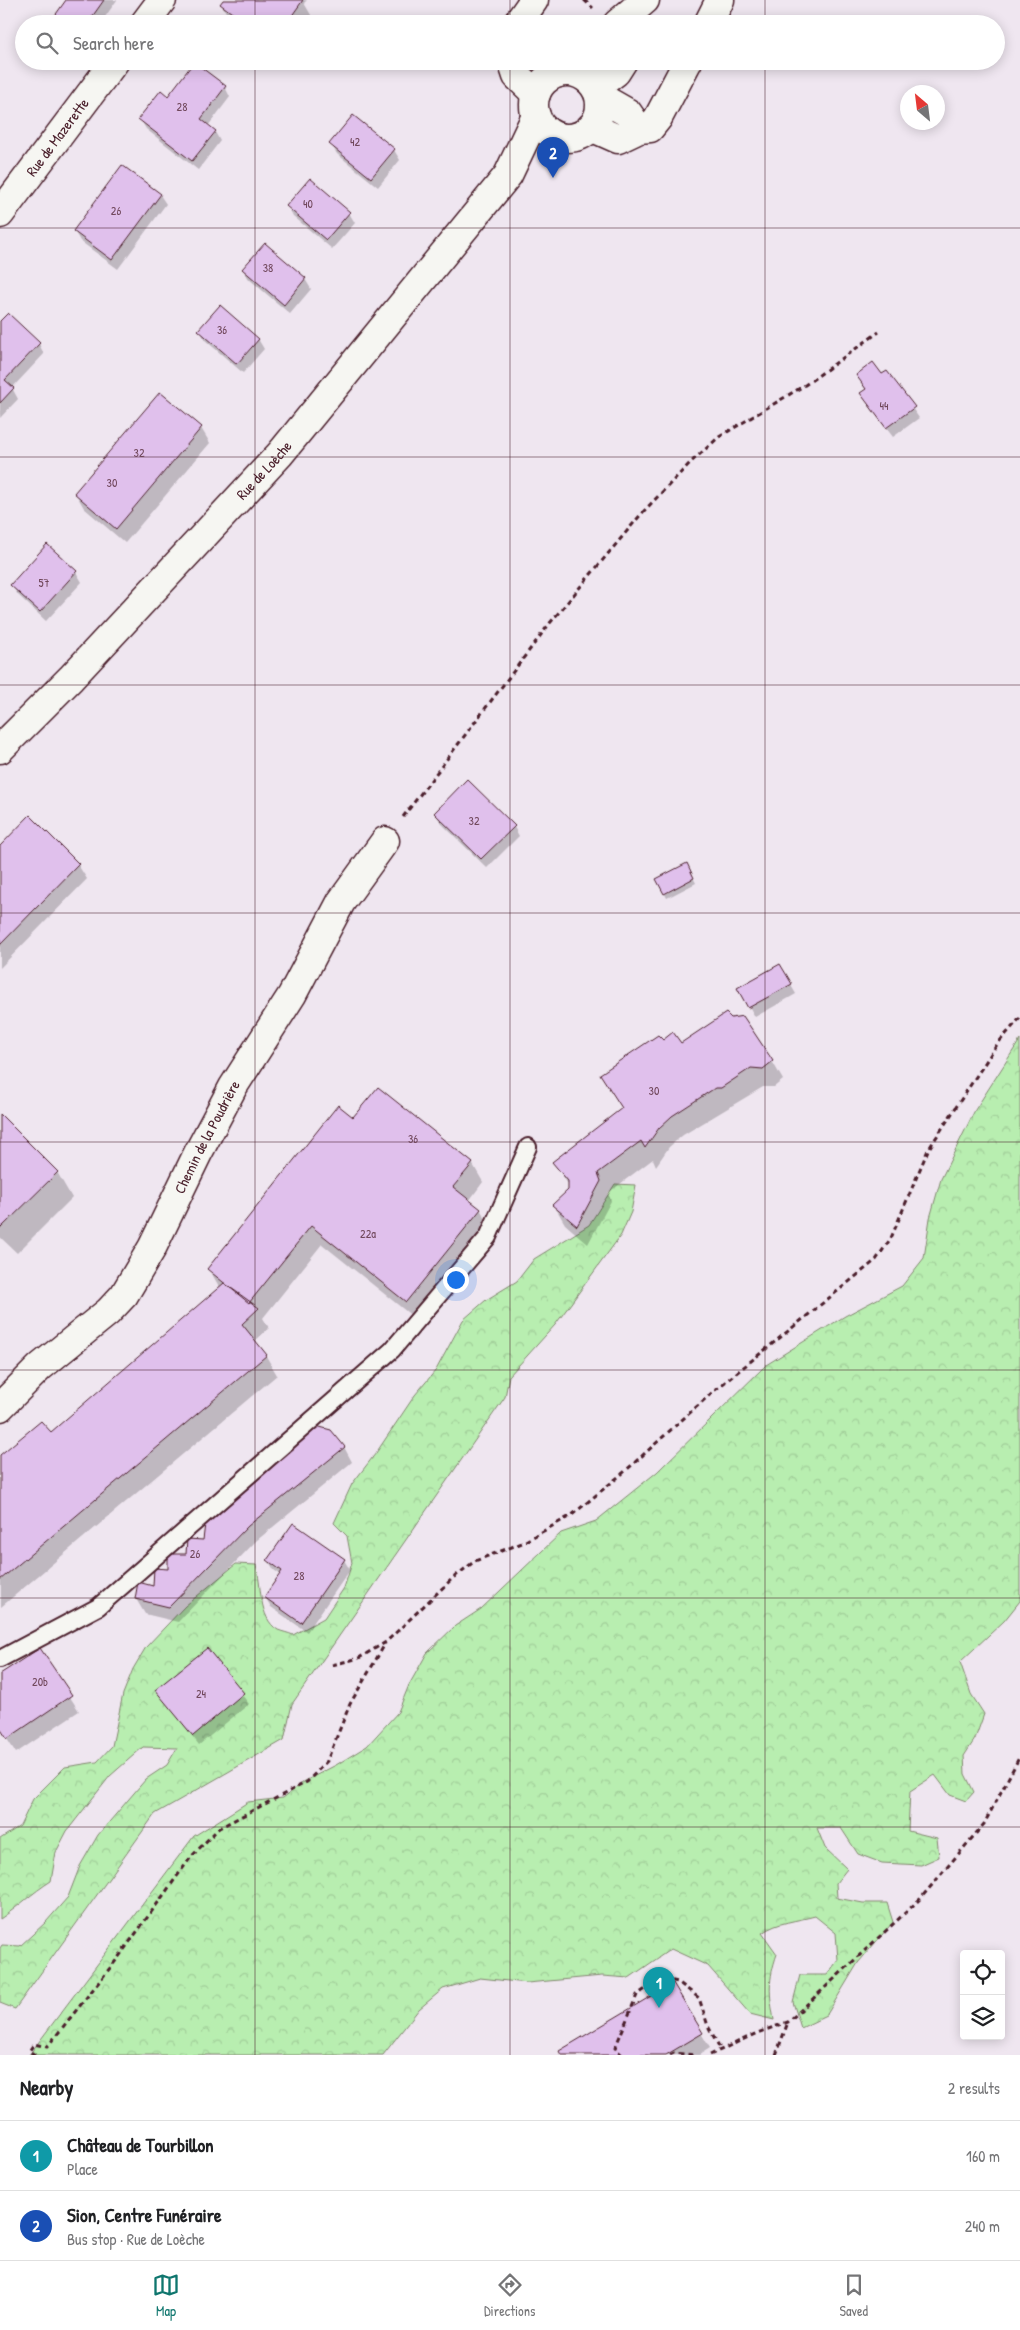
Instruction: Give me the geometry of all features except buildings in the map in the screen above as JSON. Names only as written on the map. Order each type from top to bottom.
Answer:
[{"type":"street","points":[[151,15],[162,0]]},
{"type":"street","points":[[523,15],[534,0]]},
{"type":"street","points":[[628,15],[645,0]]},
{"type":"street","points":[[651,15],[657,0]]},
{"type":"street","points":[[712,15],[720,0]]},
{"type":"street","name":"Rue de Mazerette","points":[[0,214],[108,70]]},
{"type":"street","points":[[515,70],[536,105],[542,126],[550,133],[561,137],[583,134],[598,118],[578,75]]},
{"type":"street","points":[[536,105],[548,78],[616,72],[617,70]]},
{"type":"street","points":[[591,127],[618,139],[639,129],[650,128],[658,118],[683,70]]},
{"type":"street","points":[[578,75],[628,113],[639,129]]},
{"type":"street","name":"Rue de Loèche","points":[[508,175],[536,105]]},
{"type":"street","name":"Rue de Loèche","points":[[0,749],[91,657],[280,454],[508,175],[561,137]]},
{"type":"street","name":"Chemin de la Poudrière","points":[[0,1407],[40,1367],[108,1312],[124,1295],[152,1248],[198,1152],[233,1087],[292,995],[340,902],[385,841]]},
{"type":"lane","points":[[0,1659],[98,1607],[392,1350],[488,1238],[528,1147]]},
{"type":"path","points":[[385,841],[550,623],[643,512],[691,462],[720,438],[805,386],[879,332]]},
{"type":"path","points":[[332,1665],[360,1658],[386,1642],[453,1578],[475,1561],[522,1543],[572,1515],[623,1473],[714,1391],[876,1260],[895,1229],[928,1150],[998,1043],[1020,1018]]},
{"type":"path","points":[[35,2055],[29,2051],[34,2044],[47,2047],[118,1958],[191,1857],[219,1828],[307,1782],[327,1761],[350,1704],[386,1642]]},
{"type":"path","points":[[710,2055],[757,2033],[788,2022],[920,1899],[984,1824],[1020,1756]]},
{"type":"path","points":[[622,2055],[615,2048],[637,1995],[661,1978],[678,1982],[699,1998],[708,2026],[721,2050]]},
{"type":"path","points":[[776,2055],[788,2022]]},
{"type":"path","points":[[670,2055],[674,2053],[695,2055]]},
{"type":"green space","points":[[1020,1040],[1020,1601],[1004,1621],[960,1662],[971,1694],[984,1714],[975,1739],[964,1756],[965,1774],[974,1792],[966,1801],[950,1795],[935,1775],[910,1791],[908,1831],[937,1838],[939,1857],[921,1865],[882,1863],[858,1854],[841,1828],[817,1828],[825,1848],[847,1869],[836,1883],[837,1898],[863,1903],[887,1903],[893,1922],[858,1963],[826,2016],[801,2028],[793,2002],[800,1975],[827,1975],[838,1960],[836,1933],[815,1916],[781,1924],[762,1933],[777,1954],[770,1987],[774,2020],[750,2014],[708,1966],[671,1949],[629,1978],[602,1976],[527,1983],[480,1978],[443,1989],[419,2009],[383,2055],[29,2055],[194,1836],[248,1802],[283,1798],[305,1781],[367,1746],[398,1712],[409,1685],[427,1653],[455,1626],[481,1609],[561,1533],[596,1521],[657,1472],[766,1365],[845,1316],[902,1286],[924,1258],[930,1218],[941,1179],[975,1110]]},
{"type":"green space","points":[[615,1184],[636,1185],[631,1212],[621,1235],[555,1325],[509,1376],[505,1397],[292,1704],[284,1740],[155,1814],[15,2009],[0,2003],[0,1948],[2,1945],[20,1946],[46,1922],[68,1897],[80,1866],[98,1835],[146,1779],[167,1765],[177,1748],[143,1747],[110,1776],[67,1831],[56,1852],[51,1881],[0,1919],[0,1839],[20,1826],[33,1799],[65,1767],[97,1762],[112,1746],[123,1694],[133,1669],[146,1647],[185,1606],[236,1564],[256,1565],[267,1618],[278,1630],[293,1635],[324,1618],[344,1588],[352,1563],[347,1536],[334,1523],[352,1484],[376,1453],[415,1395],[436,1370],[463,1320],[486,1300],[517,1281],[534,1259],[589,1225]]},
{"type":"place","name":"Sion, Centre Funéraire","points":[[553,178]]},
{"type":"place","name":"Château de Tourbillon","points":[[659,2008]]}]
